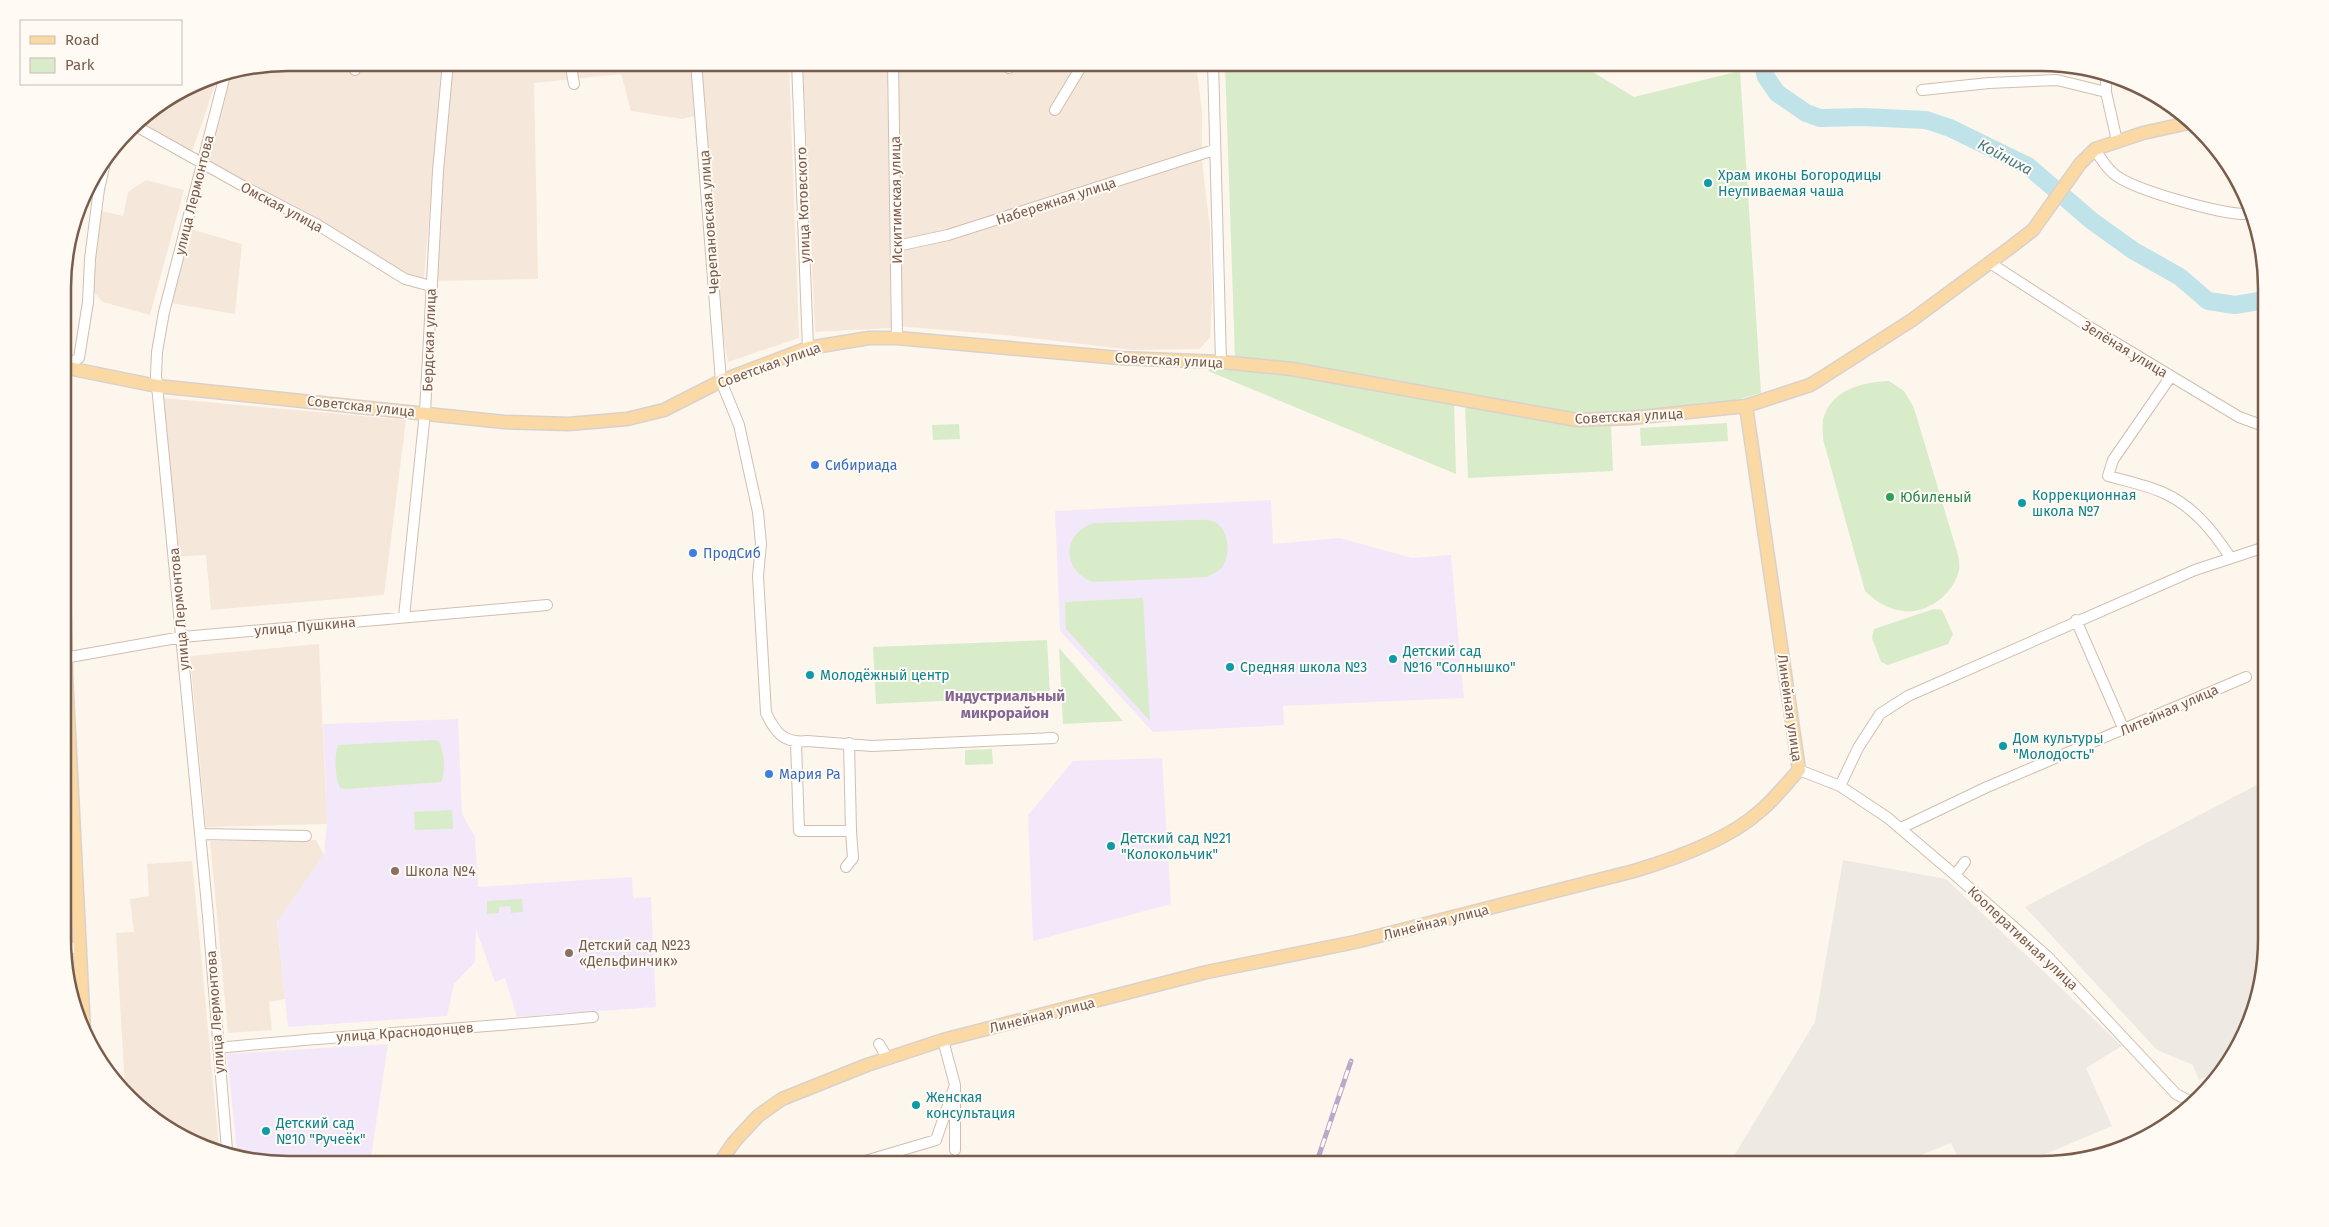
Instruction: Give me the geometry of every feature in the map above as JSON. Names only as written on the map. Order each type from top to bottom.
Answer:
[{"type":"main road","name":"Советская улица","points":[[71,369],[158,386],[426,412],[504,422],[568,424],[627,419],[664,410],[721,381],[808,348],[869,338],[897,338],[1120,358],[1221,362],[1292,368],[1577,420],[1631,418],[1746,406],[1815,382],[1912,320],[2033,230],[2080,164],[2095,149],[2117,140],[2183,124]]},
{"type":"main road","name":"Линейная улица","points":[[724,1156],[734,1142],[768,1107],[800,1090],[943,1040],[1207,972],[1355,942],[1663,862],[1731,832],[1759,812],[1799,770],[1746,406]]},
{"type":"main road","points":[[71,791],[82,1006]]},
{"type":"street","name":"Бердская улица","points":[[404,617],[426,412],[431,286],[447,71]]},
{"type":"street","points":[[572,71],[574,84]]},
{"type":"street","name":"Черепановская улица","points":[[697,71],[721,381],[740,425],[758,512],[761,544],[758,576],[766,712],[775,731],[783,738],[796,742]]},
{"type":"street","name":"улица Котовского","points":[[797,71],[808,348]]},
{"type":"street","name":"Искитимская улица","points":[[893,71],[897,338]]},
{"type":"street","points":[[1055,110],[1079,71]]},
{"type":"street","points":[[1213,71],[1221,362]]},
{"type":"street","points":[[1922,90],[1989,83],[2057,80],[2106,92]]},
{"type":"street","name":"улица Лермонтова","points":[[223,81],[164,312],[157,352],[158,386],[200,834],[227,1146]]},
{"type":"street","points":[[2106,82],[2106,92],[2117,140]]},
{"type":"street","name":"Омская улица","points":[[141,129],[202,164],[318,224],[405,279],[431,286]]},
{"type":"street","points":[[2095,149],[2101,161],[2115,175],[2170,198],[2244,213]]},
{"type":"street","name":"Набережная улица","points":[[897,246],[948,235],[1214,150]]},
{"type":"street","points":[[71,362],[79,358],[84,337],[90,259],[103,175]]},
{"type":"street","name":"Зелёная улица","points":[[1990,262],[2171,376],[2239,417],[2258,424]]},
{"type":"street","points":[[2171,376],[2113,460],[2108,476],[2164,493],[2194,512],[2214,534],[2230,557]]},
{"type":"street","points":[[1840,786],[1858,748],[1880,714],[1908,696],[2076,620],[2230,557],[2258,549]]},
{"type":"street","name":"улица Пушкина","points":[[71,657],[182,638],[547,605]]},
{"type":"street","points":[[2076,620],[2124,730]]},
{"type":"street","name":"Литейная улица","points":[[1901,828],[1987,787],[2246,677]]},
{"type":"street","points":[[851,831],[799,831],[796,742],[872,746],[1053,738]]},
{"type":"street","points":[[846,867],[853,858],[849,744]]},
{"type":"street","name":"Кооперативная улица","points":[[1799,770],[1840,786],[1901,828],[2048,957],[2176,1094],[2186,1100]]},
{"type":"street","points":[[200,834],[306,836]]},
{"type":"street","points":[[1955,875],[1965,862]]},
{"type":"street","points":[[72,948],[78,947]]},
{"type":"street","name":"улица Краснодонцев","points":[[218,1048],[327,1037],[411,1033],[593,1017]]},
{"type":"street","points":[[943,1040],[955,1085],[955,1150]]},
{"type":"street","points":[[879,1044],[888,1059]]},
{"type":"street","points":[[882,1156],[936,1140],[955,1085]]},
{"type":"shaded area","points":[[288,71],[441,71],[424,278],[402,274],[201,159],[221,82],[246,75]]},
{"type":"shaded area","points":[[445,71],[789,71],[799,338],[728,362],[722,328],[699,115],[682,119],[631,111],[621,74],[534,83],[538,279],[430,281]]},
{"type":"shaded area","points":[[803,71],[887,71],[891,328],[815,332]]},
{"type":"shaded area","points":[[891,71],[1197,71],[1202,111],[1202,161],[1210,228],[1212,300],[1210,338],[1199,349],[1132,350],[1005,335],[896,326]]},
{"type":"shaded area","points":[[215,84],[192,152],[144,126],[180,100]]},
{"type":"shaded area","points":[[146,180],[184,190],[150,315],[103,302],[90,288],[102,211],[123,216],[128,192]]},
{"type":"shaded area","points":[[183,227],[242,244],[235,314],[165,302]]},
{"type":"shaded area","points":[[163,398],[406,420],[384,595],[211,610],[206,555],[168,557],[154,412]]},
{"type":"shaded area","points":[[1271,500],[1273,544],[1340,538],[1412,558],[1451,555],[1464,698],[1283,706],[1284,725],[1153,732],[1060,631],[1055,511]]},
{"type":"shaded area","points":[[319,644],[327,824],[206,827],[190,656]]},
{"type":"shaded area","name":"Школа №4","points":[[458,719],[462,814],[475,837],[478,887],[632,877],[633,898],[651,897],[656,1007],[517,1017],[505,978],[495,982],[476,929],[475,962],[454,984],[447,1016],[288,1027],[277,923],[324,854],[327,824],[323,724]]},
{"type":"shaded area","points":[[1162,758],[1171,904],[1033,941],[1028,815],[1073,761]]},
{"type":"shaded area","points":[[2258,784],[2258,939],[2254,981],[2246,1009],[2235,1035],[2210,1075],[2199,1080],[2193,1065],[2157,1050],[2025,907]]},
{"type":"shaded area","points":[[316,840],[324,855],[277,923],[285,999],[269,1002],[272,1030],[228,1033],[210,841]]},
{"type":"shaded area","points":[[1843,860],[1946,879],[2122,1046],[2086,1068],[2112,1126],[2041,1156],[1957,1156],[1951,1143],[1918,1156],[1734,1156],[1815,1022]]},
{"type":"shaded area","points":[[192,861],[219,1144],[180,1127],[145,1102],[125,1081],[116,933],[134,932],[130,899],[149,896],[147,864]]},
{"type":"shaded area","points":[[388,1044],[371,1156],[288,1156],[260,1154],[237,1149],[227,1054]]},
{"type":"green space","points":[[1225,71],[1591,71],[1634,97],[1740,71],[1761,393],[1719,405],[1580,417],[1324,368],[1279,361],[1235,358]]},
{"type":"green space","points":[[1212,366],[1297,376],[1454,403],[1456,474],[1208,371]]},
{"type":"green space","name":"Юбиленый","points":[[1889,381],[1904,391],[1914,408],[1959,562],[1956,580],[1943,597],[1925,608],[1915,611],[1890,608],[1878,602],[1865,591],[1823,439],[1823,420],[1832,401],[1848,390],[1858,386]]},
{"type":"green space","points":[[1465,407],[1578,427],[1611,425],[1613,471],[1468,478]]},
{"type":"green space","points":[[1727,423],[1728,441],[1641,446],[1640,428]]},
{"type":"green space","points":[[959,424],[960,439],[933,440],[932,425]]},
{"type":"green space","points":[[1208,520],[1218,524],[1222,528],[1227,540],[1226,561],[1218,571],[1207,577],[1093,582],[1075,570],[1071,561],[1071,543],[1083,528],[1094,523]]},
{"type":"green space","points":[[1143,598],[1150,721],[1066,629],[1065,602]]},
{"type":"green space","points":[[1934,609],[1942,610],[1953,634],[1948,644],[1888,665],[1881,662],[1872,638],[1874,629]]},
{"type":"green space","points":[[1047,640],[1050,696],[876,704],[873,647]]},
{"type":"green space","points":[[1059,648],[1123,721],[1063,724]]},
{"type":"green space","points":[[439,741],[443,756],[444,773],[441,782],[340,788],[336,766],[338,745]]},
{"type":"green space","points":[[992,749],[993,764],[965,765],[965,750]]},
{"type":"green space","points":[[452,810],[453,829],[415,830],[414,812]]},
{"type":"green space","points":[[522,899],[523,912],[511,913],[510,906],[499,907],[499,913],[487,914],[487,901]]},
{"type":"waterway","name":"Койниха","points":[[1764,71],[1766,77],[1777,93],[1806,113],[1820,118],[1863,117],[1926,120],[1950,128],[2028,166],[2092,221],[2134,251],[2180,277],[2208,301],[2235,305],[2258,301]]},
{"type":"railway","points":[[1319,1156],[1351,1061]]},
{"type":"place","name":"Храм иконы Богородицы Неупиваемая чаша","points":[[1708,183]]},
{"type":"place","name":"Сибириада","points":[[815,465]]},
{"type":"place","name":"Юбиленый","points":[[1890,497]]},
{"type":"place","name":"Коррекционная школа №7","points":[[2022,503]]},
{"type":"place","name":"ПродСиб","points":[[693,553]]},
{"type":"place","name":"Детский сад №16 \"Солнышко\"","points":[[1393,659]]},
{"type":"place","name":"Средняя школа №3","points":[[1230,667]]},
{"type":"place","name":"Молодёжный центр","points":[[810,675]]},
{"type":"place","name":"Дом культуры \"Молодость\"","points":[[2003,746]]},
{"type":"place","name":"Мария Ра","points":[[769,774]]},
{"type":"place","name":"Детский сад №21 \"Колокольчик\"","points":[[1111,846]]},
{"type":"place","name":"Школа №4","points":[[395,871]]},
{"type":"place","name":"Детский сад №23 «Дельфинчик»","points":[[569,953]]},
{"type":"place","name":"Женская консультация","points":[[916,1105]]},
{"type":"place","name":"Детский сад №10 \"Ручеёк\"","points":[[266,1131]]},
{"type":"district","name":"Индустриальный микрорайон","points":[[1005,704]]}]
